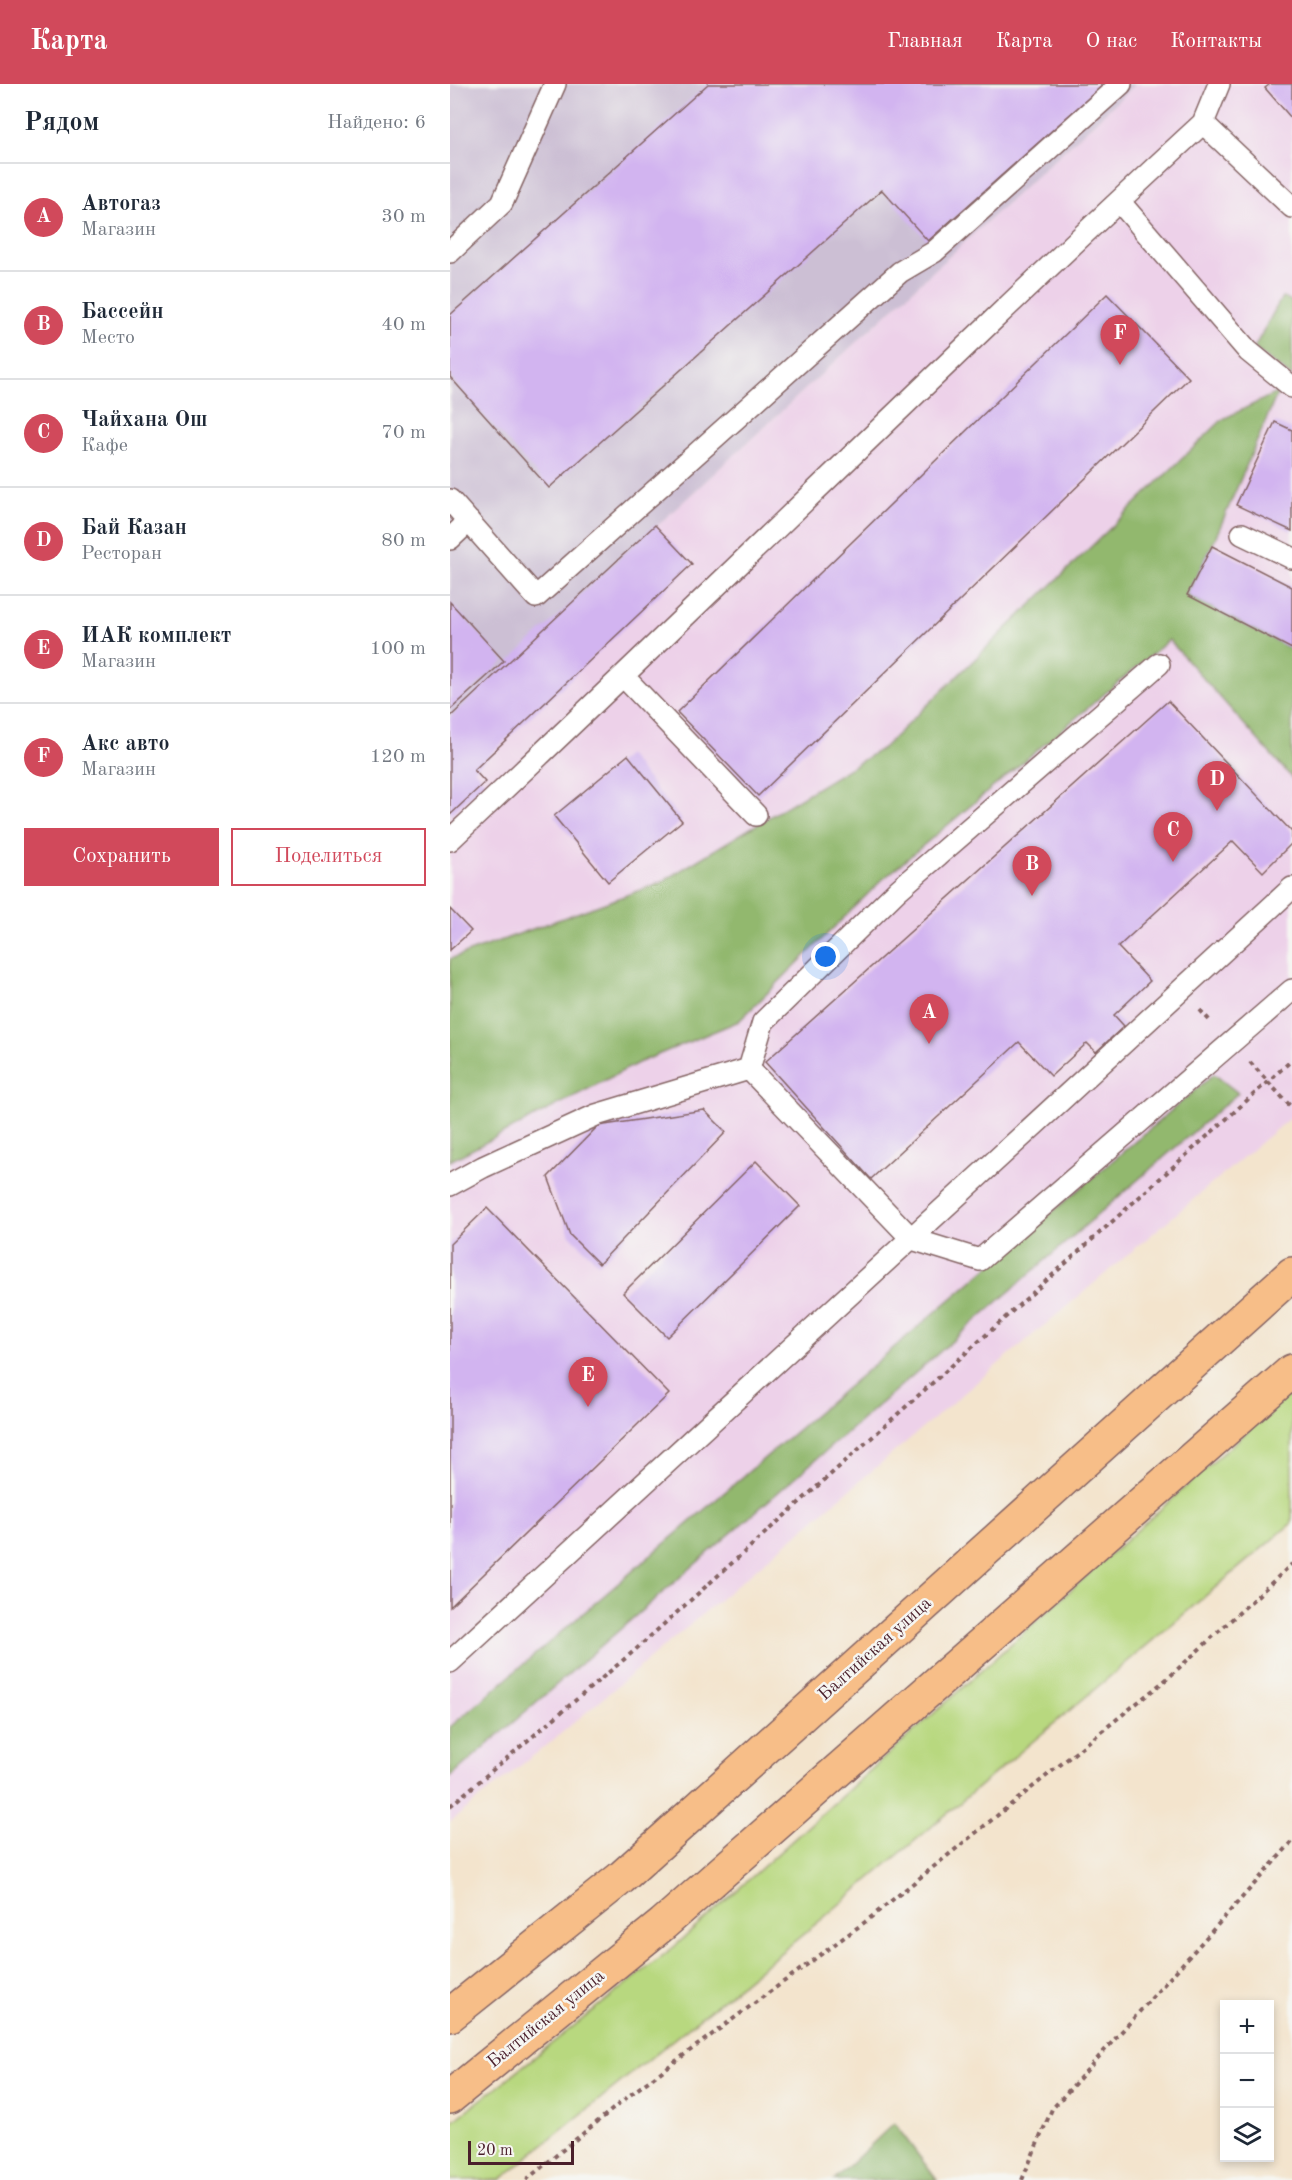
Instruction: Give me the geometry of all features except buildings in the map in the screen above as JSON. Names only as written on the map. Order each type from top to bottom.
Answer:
[{"type":"main road","name":"Балтийская улица","points":[[450,2015],[621,1878],[1292,1275]]},
{"type":"main road","name":"Балтийская улица","points":[[450,2097],[663,1924],[1292,1371]]},
{"type":"lane","points":[[450,252],[502,203],[555,84]]},
{"type":"lane","points":[[450,500],[536,597],[900,272],[934,252],[1121,84]]},
{"type":"lane","points":[[450,840],[624,677],[1203,123],[1219,84]]},
{"type":"lane","points":[[1203,123],[1292,207]]},
{"type":"lane","points":[[1119,201],[1248,351],[1292,387]]},
{"type":"lane","points":[[450,539],[469,521]]},
{"type":"lane","points":[[1242,534],[1292,558]]},
{"type":"lane","points":[[748,1069],[763,1022],[898,890],[1158,664]]},
{"type":"lane","points":[[624,677],[756,815]]},
{"type":"lane","points":[[450,1662],[1292,888]]},
{"type":"lane","points":[[748,1069],[912,1239],[980,1260],[1292,990]]},
{"type":"lane","points":[[450,1185],[483,1167],[596,1115],[748,1069]]},
{"type":"path","points":[[450,1806],[634,1651],[1292,1060]]},
{"type":"path","points":[[1256,1069],[1292,1108]]},
{"type":"path","points":[[526,2180],[635,2091],[874,1915],[1168,1678],[1292,1564]]},
{"type":"path","points":[[1022,2180],[1052,2109],[1292,1842]]},
{"type":"shaded area","points":[[450,84],[1136,84],[450,717]]},
{"type":"shaded area","points":[[1136,84],[1292,84],[1292,1116],[558,1736],[450,1822],[450,1161],[470,1150],[450,969],[450,717]]},
{"type":"green space","points":[[1282,297],[1292,301],[1292,377],[1254,348]]},
{"type":"green space","points":[[1278,392],[1212,546],[1187,595],[1292,649],[1292,778],[1169,640],[882,880],[739,1021],[638,1063],[450,1161],[450,959],[660,883],[883,748],[1223,419]]},
{"type":"green space","points":[[1214,1074],[1238,1093],[450,1777],[450,1727]]},
{"type":"green space","points":[[1292,1391],[1292,1523],[822,1919],[500,2180],[450,2180],[450,2124],[675,1946]]},
{"type":"green space","points":[[894,2123],[937,2180],[834,2180]]},
{"type":"place","name":"Акс авто","points":[[1120,365]]},
{"type":"place","name":"Бай Казан","points":[[1217,811]]},
{"type":"place","name":"Чайхана Ош","points":[[1173,862]]},
{"type":"place","name":"Бассейн","points":[[1032,896]]},
{"type":"place","name":"Автогаз","points":[[929,1044]]},
{"type":"place","name":"ИАК комплект","points":[[588,1407]]}]
